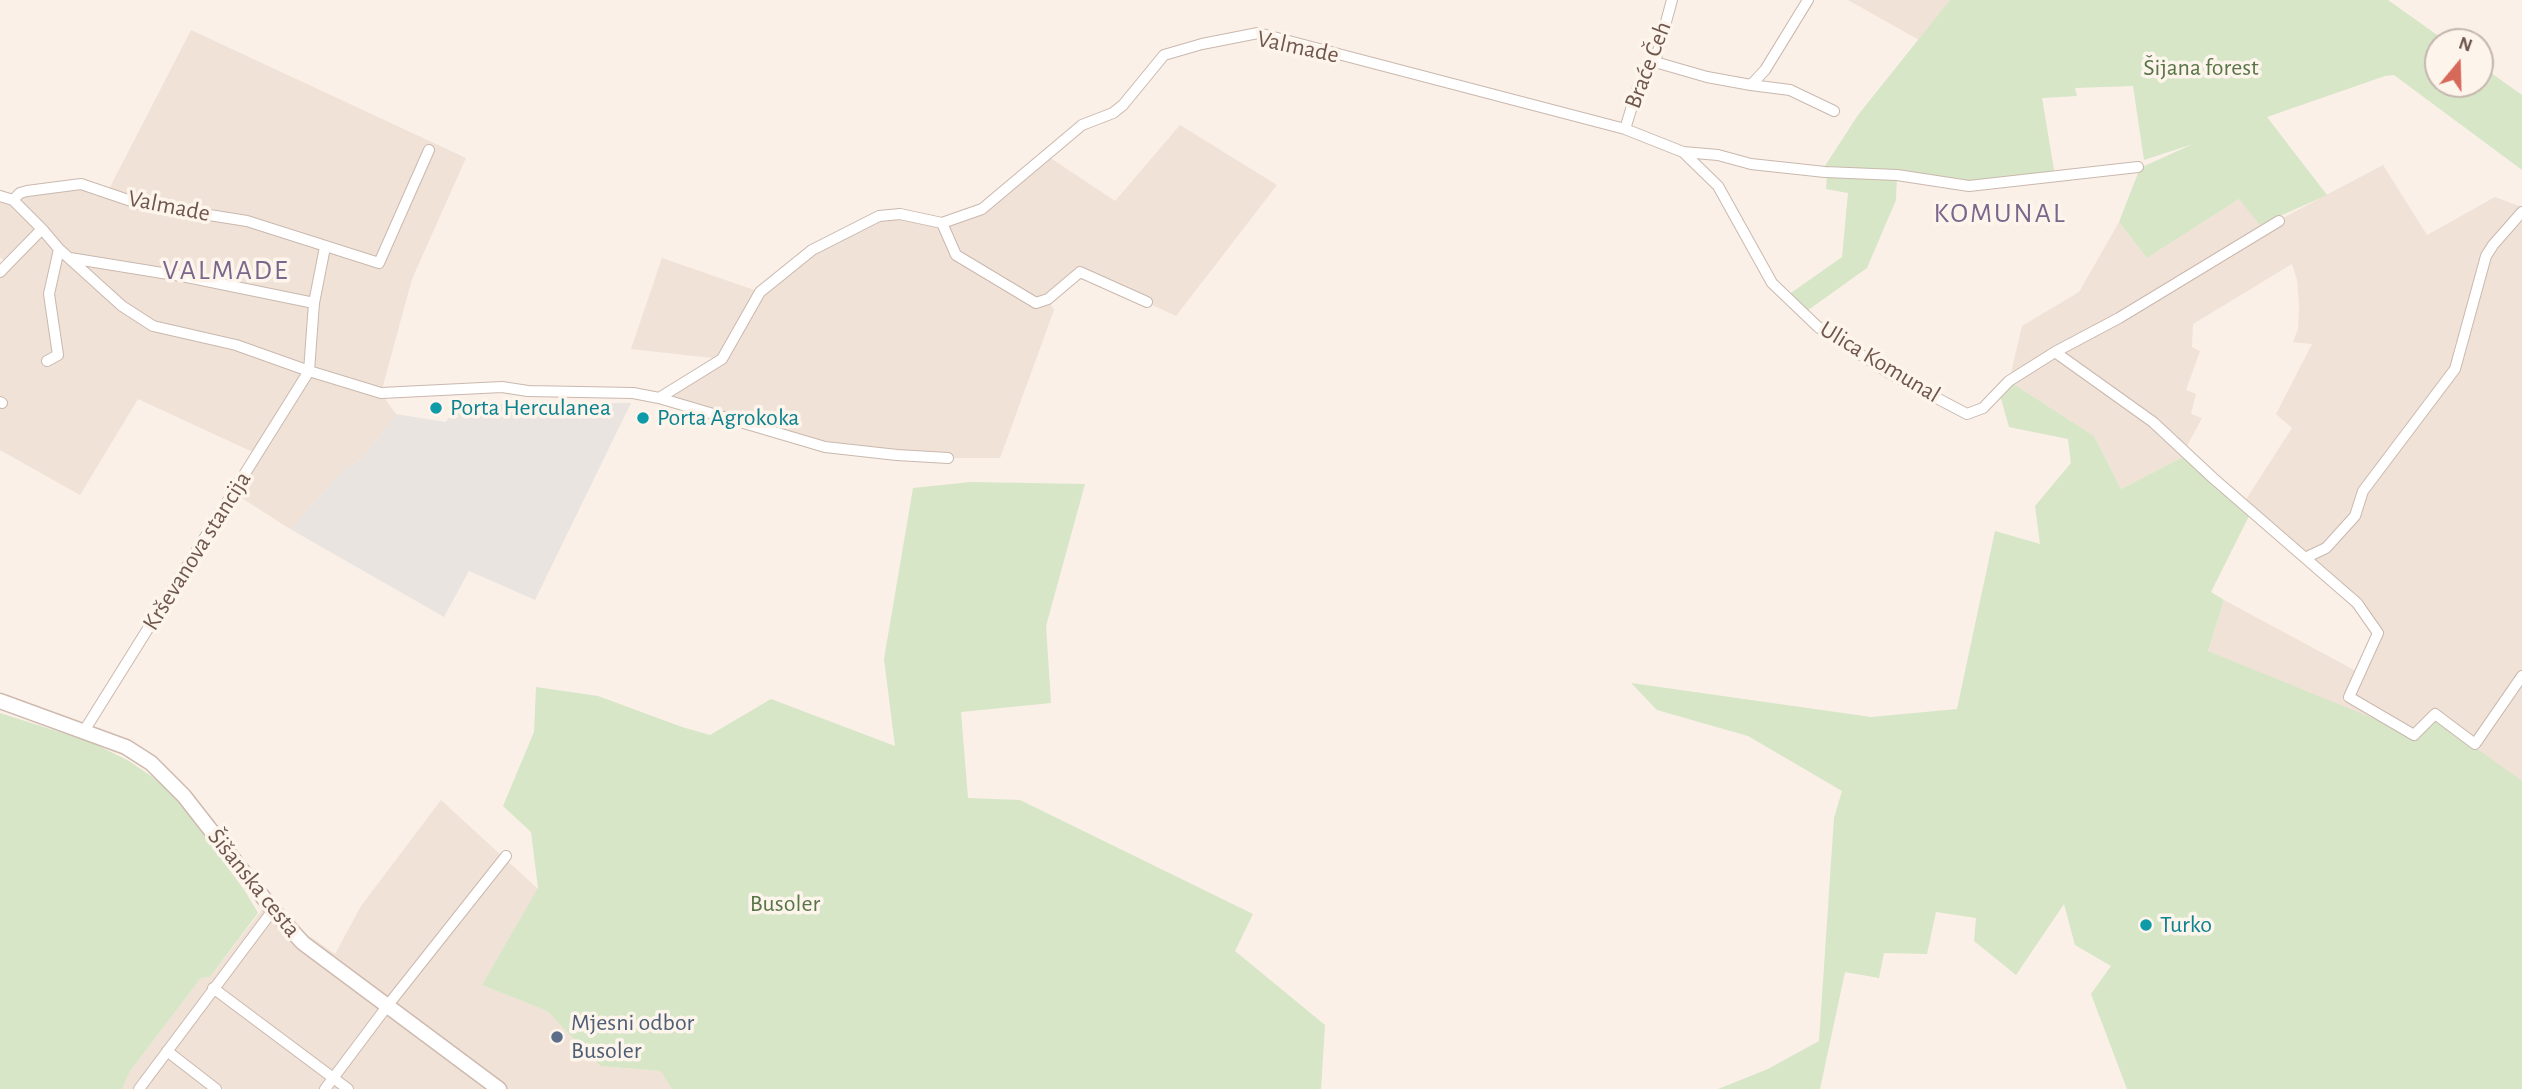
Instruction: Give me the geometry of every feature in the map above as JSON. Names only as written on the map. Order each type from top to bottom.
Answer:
[{"type":"main road","name":"Šišanska cesta","points":[[0,701],[126,747],[168,778],[273,910],[303,943],[499,1089]]},
{"type":"street","name":"Braće Čeh","points":[[1625,130],[1637,90],[1655,62],[1672,0]]},
{"type":"street","points":[[1751,85],[1765,70],[1808,0]]},
{"type":"street","name":"Valmade","points":[[942,223],[982,209],[1082,125],[1114,113],[1164,55],[1258,33],[1625,130]]},
{"type":"street","points":[[1655,62],[1707,76],[1790,90],[1834,111]]},
{"type":"street","name":"Ulica Komunal","points":[[1625,130],[1683,152],[1718,155],[1751,164],[1825,172],[1897,174],[1969,186],[2138,167]]},
{"type":"street","name":"Valmade","points":[[13,200],[20,193],[27,191],[81,184],[141,204],[247,221],[379,263],[429,150]]},
{"type":"street","name":"Ulica Komunal","points":[[1683,152],[1718,186],[1772,283],[1818,327],[1889,373],[1967,414],[1983,408],[2009,381],[2055,352],[2101,328],[2279,220]]},
{"type":"street","points":[[0,196],[13,200],[59,249],[122,306],[153,326],[236,345],[381,393],[502,387],[528,391],[633,393],[659,398],[825,447],[948,458]]},
{"type":"street","points":[[2307,557],[2326,548],[2355,516],[2363,491],[2455,369],[2486,256],[2522,212]]},
{"type":"street","points":[[659,398],[722,359],[760,292],[812,250],[880,216],[900,214],[942,223],[956,254],[1036,303],[1048,299],[1080,272],[1147,302]]},
{"type":"street","points":[[0,272],[42,229]]},
{"type":"street","points":[[309,371],[314,303],[325,247]]},
{"type":"street","points":[[47,362],[58,355],[49,294],[59,249]]},
{"type":"street","points":[[70,258],[187,277],[314,303]]},
{"type":"street","points":[[2055,352],[2153,422],[2357,603],[2378,634],[2350,697],[2414,735],[2435,714],[2475,744],[2522,676]]},
{"type":"street","name":"Krševanova stancija","points":[[84,731],[309,371]]},
{"type":"street","points":[[325,1089],[387,1005],[506,856]]},
{"type":"street","points":[[139,1089],[273,910]]},
{"type":"street","points":[[213,988],[348,1089]]},
{"type":"street","points":[[167,1051],[216,1089]]},
{"type":"shaded area","points":[[1848,0],[1950,0],[1919,40]]},
{"type":"shaded area","points":[[191,30],[466,158],[412,279],[381,393],[396,414],[363,457],[343,470],[290,529],[234,493],[257,454],[138,399],[80,495],[0,450],[0,274],[8,264],[0,257],[0,196],[81,184],[107,193]]},
{"type":"shaded area","points":[[1180,125],[1277,185],[1176,316],[1081,272],[1048,300],[1054,310],[1000,458],[952,458],[825,447],[659,398],[721,359],[631,349],[662,258],[760,292],[812,250],[879,216],[942,223],[982,209],[1046,155],[1115,201]]},
{"type":"shaded area","points":[[2383,165],[2427,235],[2495,197],[2522,207],[2522,782],[2208,651],[2224,600],[2356,671],[2373,633],[2360,615],[2323,578],[2243,504],[2292,428],[2276,414],[2312,344],[2293,342],[2298,329],[2299,306],[2297,280],[2292,264],[2193,324],[2192,347],[2200,351],[2186,390],[2196,394],[2191,414],[2202,418],[2187,446],[2189,454],[2121,489],[2094,436],[2009,381],[2022,326],[2079,292],[2119,222],[2147,258],[2239,199],[2261,225],[2279,220]]},
{"type":"shaded area","points":[[631,403],[535,600],[469,571],[444,617],[290,529],[343,470],[363,457],[396,414],[446,422],[457,404]]},
{"type":"shaded area","points":[[441,800],[538,889],[482,985],[547,1011],[600,1066],[662,1071],[672,1089],[122,1089],[130,1071],[201,978],[210,977],[271,898],[305,933],[335,954],[361,906]]},
{"type":"green space","name":"Šijana forest","points":[[1950,0],[2388,0],[2427,28],[2424,28],[2424,97],[2394,75],[2385,76],[2267,117],[2327,195],[2260,225],[2239,199],[2147,258],[2119,222],[2140,168],[2193,144],[2144,160],[2133,86],[2075,88],[2077,96],[2042,98],[2055,176],[1969,186],[1897,175],[1896,200],[1867,268],[1804,313],[1788,295],[1842,257],[1848,193],[1826,189],[1827,177],[1823,169],[1858,115]]},
{"type":"green space","points":[[2494,75],[2522,95],[2522,170],[2425,98],[2494,98]]},
{"type":"green space","points":[[2009,381],[2094,436],[2121,489],[2189,454],[2251,512],[2211,592],[2224,600],[2208,651],[2414,735],[2437,720],[2522,781],[2522,1089],[2127,1089],[2091,994],[2111,966],[2075,945],[2064,904],[2016,975],[1974,941],[1976,918],[1936,912],[1927,954],[1884,953],[1879,978],[1845,972],[1820,1089],[1718,1089],[1768,1069],[1819,1041],[1834,818],[1842,791],[1748,736],[1657,710],[1631,683],[1871,717],[1957,709],[1995,531],[2040,544],[2035,506],[2071,463],[2068,439],[2009,427],[2000,395]]},
{"type":"green space","name":"Busoler","points":[[971,482],[1085,484],[1046,626],[1051,703],[961,712],[968,798],[1020,800],[1253,914],[1235,951],[1325,1025],[1321,1089],[672,1089],[661,1071],[600,1066],[547,1011],[482,985],[538,888],[531,832],[503,806],[534,732],[536,687],[598,696],[710,735],[771,699],[895,746],[884,659],[913,488]]},
{"type":"green space","points":[[0,713],[91,742],[129,761],[170,789],[245,891],[258,913],[210,977],[201,978],[130,1071],[122,1089],[0,1089]]},
{"type":"place","name":"Porta Herculanea","points":[[436,408]]},
{"type":"place","name":"Porta Agrokoka","points":[[643,418]]},
{"type":"place","name":"Turko","points":[[2146,925]]},
{"type":"place","name":"Mjesni odbor Busoler","points":[[557,1037]]},
{"type":"district","name":"KOMUNAL","points":[[2000,214]]},
{"type":"district","name":"VALMADE","points":[[226,271]]}]
